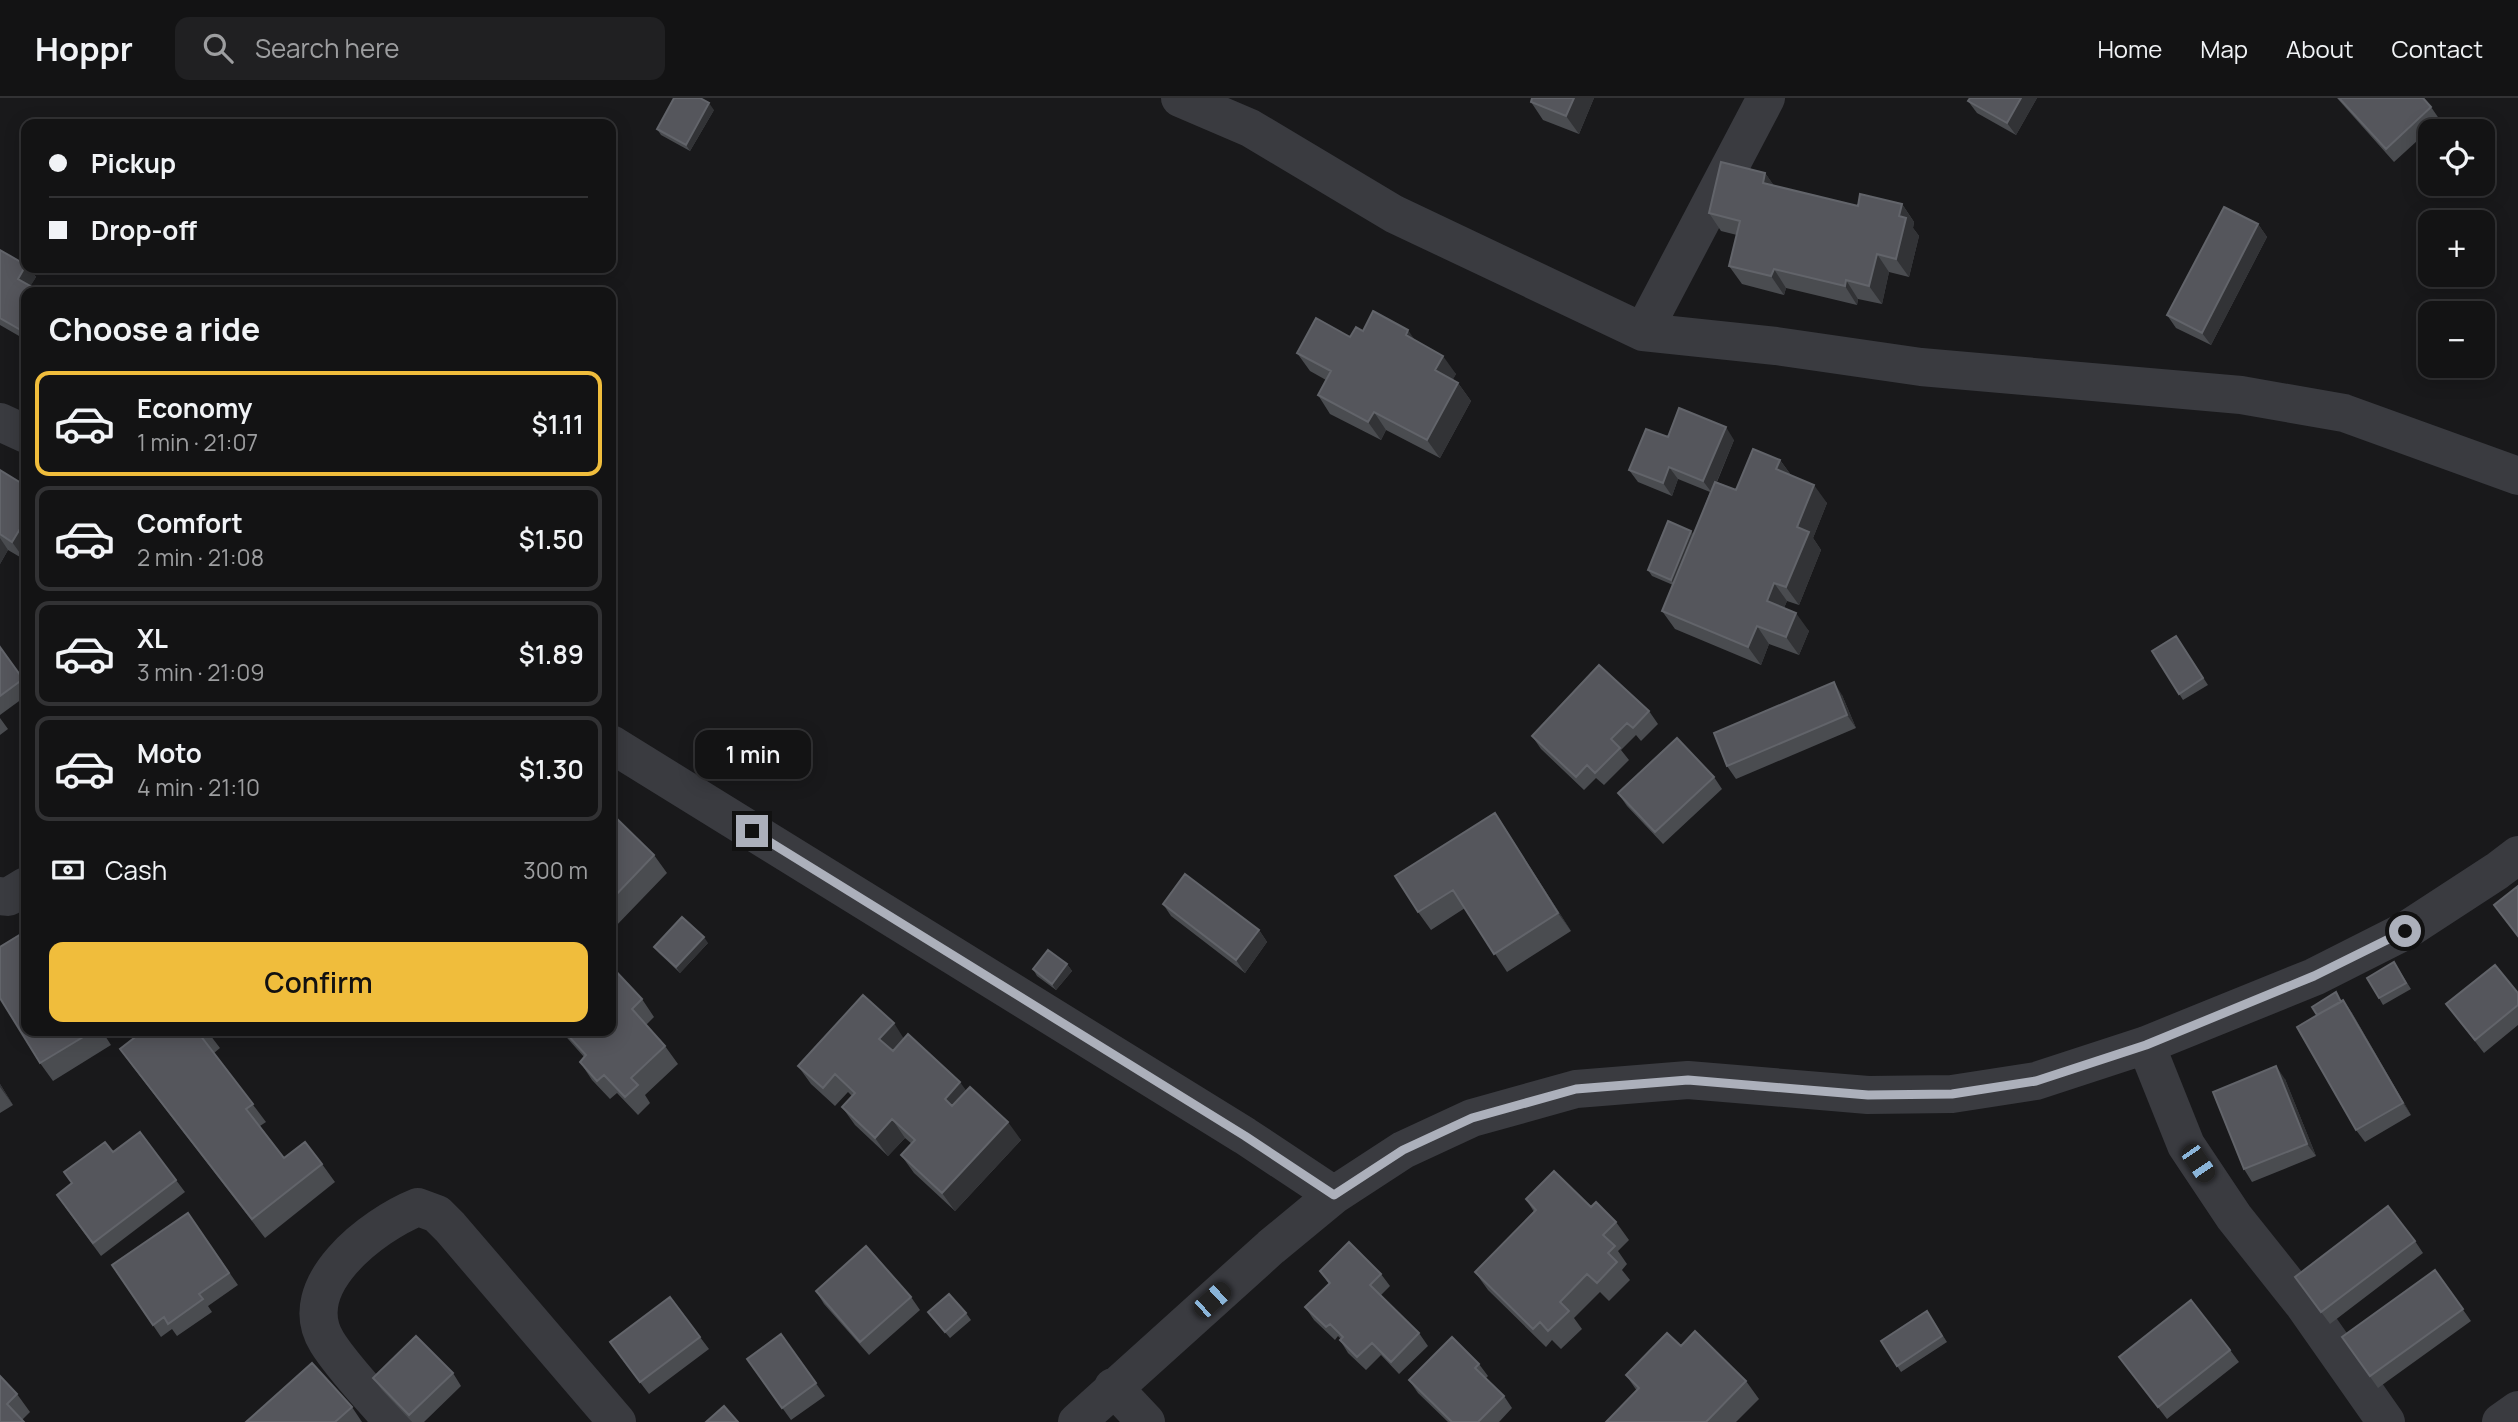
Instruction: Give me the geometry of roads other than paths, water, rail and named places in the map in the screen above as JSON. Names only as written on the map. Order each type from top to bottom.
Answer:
[{"type":"street","points":[[1180,98],[1250,128],[1394,214],[1643,332],[1776,346],[1921,367],[2241,394],[2344,413],[2518,475]]},
{"type":"street","points":[[1643,332],[1766,98]]},
{"type":"street","points":[[0,422],[21,432]]},
{"type":"street","points":[[616,747],[1245,1136],[1334,1195]]},
{"type":"street","points":[[1077,1422],[1271,1247],[1334,1195],[1403,1150],[1472,1118],[1576,1089],[1688,1080],[1868,1095],[1952,1094],[2036,1081],[2146,1045],[2314,976],[2405,931],[2518,855]]},
{"type":"street","points":[[0,896],[8,897],[21,889]]},
{"type":"street","points":[[2146,1045],[2186,1145],[2234,1217],[2304,1305],[2386,1422]]},
{"type":"street","points":[[393,1422],[326,1341],[318,1311],[326,1282],[344,1258],[397,1215],[418,1207],[437,1214],[450,1227],[617,1422]]},
{"type":"street","points":[[1113,1387],[1146,1422]]},
{"type":"street","points":[[2501,1422],[2518,1410]]}]
